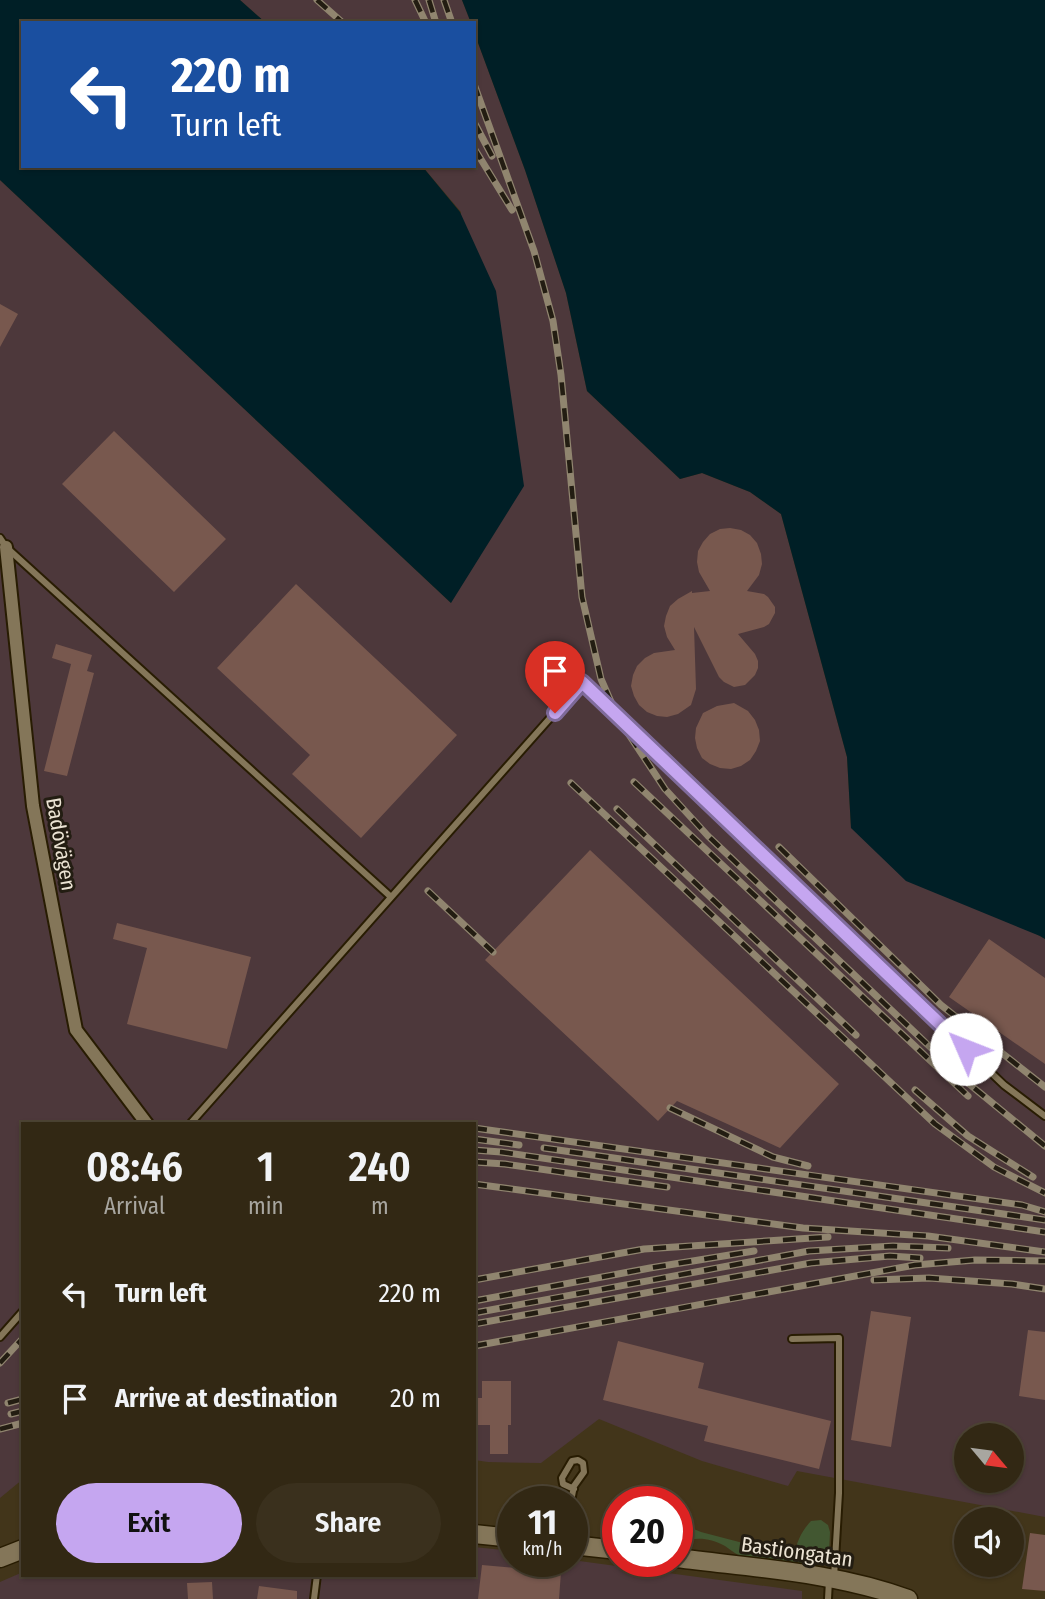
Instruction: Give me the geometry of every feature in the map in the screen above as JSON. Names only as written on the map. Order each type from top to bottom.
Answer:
[{"type":"main road","points":[[476,1534],[497,1536]]},
{"type":"main road","points":[[0,1558],[21,1550]]},
{"type":"main road","name":"Bastiongatan","points":[[693,1560],[860,1584],[908,1599]]},
{"type":"street","name":"Badövägen","points":[[3,543],[33,806],[76,1030],[145,1122]]},
{"type":"lane","points":[[3,543],[391,898]]},
{"type":"lane","points":[[192,1122],[582,682],[1004,1085],[1045,1116]]},
{"type":"lane","points":[[0,1337],[21,1313]]},
{"type":"lane","points":[[792,1339],[839,1338],[839,1493],[828,1599]]},
{"type":"lane","points":[[578,1460],[583,1463],[583,1472],[574,1489],[563,1484],[562,1478],[572,1461],[578,1460]]},
{"type":"lane","points":[[314,1599],[317,1577]]},
{"type":"shaded area","points":[[240,0],[462,0],[470,21],[264,21]]},
{"type":"shaded area","points":[[476,37],[525,170],[566,293],[587,391],[680,479],[702,473],[750,492],[781,514],[847,757],[851,828],[1045,939],[1045,1517],[1024,1513],[1024,1507],[991,1507],[797,1471],[788,1486],[702,1461],[599,1419],[541,1463],[476,1460],[476,1122],[21,1122],[21,1481],[0,1498],[0,180],[451,603],[461,212],[424,168],[476,168]]},
{"type":"shaded area","points":[[476,1547],[497,1549],[497,1577],[588,1577],[588,1562],[602,1564],[602,1577],[693,1576],[802,1591],[802,1599],[0,1599],[0,1582],[21,1573],[21,1577],[476,1577]]},
{"type":"green space","points":[[821,1520],[828,1525],[830,1532],[829,1554],[811,1566],[744,1558],[713,1541],[693,1540],[693,1529],[793,1556],[800,1537],[811,1521]]},
{"type":"water","points":[[0,0],[240,0],[264,21],[21,21],[21,168],[424,168],[460,212],[496,291],[524,486],[451,603],[0,180]]},
{"type":"water","points":[[462,0],[1045,0],[1045,939],[906,881],[851,828],[847,757],[781,514],[750,492],[702,473],[680,479],[587,391],[566,293],[525,170],[476,37],[476,21],[470,21]]},
{"type":"building","points":[[0,304],[18,314],[0,347]]},
{"type":"building","points":[[114,431],[226,539],[174,592],[62,484]]},
{"type":"building","points":[[730,528],[750,535],[761,554],[759,575],[747,591],[764,594],[775,607],[769,624],[738,634],[758,661],[755,675],[745,685],[734,687],[724,682],[694,627],[696,689],[691,705],[678,714],[667,717],[647,712],[639,705],[631,686],[637,666],[654,653],[675,650],[664,626],[670,606],[692,591],[710,591],[699,572],[698,551],[710,534]]},
{"type":"building","points":[[296,584],[457,735],[361,838],[292,774],[310,755],[217,668]]},
{"type":"building","points":[[56,644],[92,655],[87,671],[94,673],[67,776],[44,771],[71,664],[52,658]]},
{"type":"building","points":[[734,703],[748,711],[755,720],[760,741],[750,760],[731,769],[720,768],[702,758],[695,738],[696,728],[703,713],[717,706]]},
{"type":"building","points":[[590,850],[839,1084],[780,1148],[677,1101],[658,1121],[485,960]]},
{"type":"building","points":[[117,923],[251,957],[227,1049],[127,1024],[147,948],[113,939]]},
{"type":"building","points":[[989,939],[1045,978],[1045,1064],[949,997]]},
{"type":"building","points":[[871,1311],[911,1317],[891,1447],[851,1440]]},
{"type":"building","points":[[1028,1330],[1045,1332],[1045,1400],[1019,1396]]},
{"type":"building","points":[[618,1341],[704,1363],[698,1388],[831,1421],[819,1469],[704,1441],[708,1426],[603,1400]]},
{"type":"building","points":[[482,1381],[511,1381],[508,1454],[490,1454],[490,1425],[476,1425],[476,1398],[482,1398]]},
{"type":"building","points":[[1030,1533],[1045,1535],[1045,1591],[1022,1589]]},
{"type":"building","points":[[482,1565],[497,1566],[497,1577],[561,1577],[559,1599],[478,1599]]},
{"type":"building","points":[[212,1582],[213,1599],[188,1599],[187,1583]]},
{"type":"building","points":[[259,1586],[297,1591],[297,1599],[257,1599]]},
{"type":"railway","points":[[317,0],[341,21]]},
{"type":"railway","points":[[415,0],[425,21]]},
{"type":"railway","points":[[429,0],[435,21]]},
{"type":"railway","points":[[444,0],[451,21]]},
{"type":"railway","points":[[476,90],[534,251],[553,321],[561,375],[582,597],[601,679],[618,718],[665,789],[708,836],[968,1083],[1045,1146]]},
{"type":"railway","points":[[476,126],[492,156]]},
{"type":"railway","points":[[476,151],[512,210]]},
{"type":"railway","points":[[634,782],[968,1096]]},
{"type":"railway","points":[[571,783],[935,1124],[994,1167],[1045,1193]]},
{"type":"railway","points":[[617,809],[856,1035]]},
{"type":"railway","points":[[779,847],[941,1005],[1045,1087]]},
{"type":"railway","points":[[428,891],[493,952]]},
{"type":"railway","points":[[915,1090],[968,1136],[1033,1177]]},
{"type":"railway","points":[[670,1108],[773,1157],[808,1166]]},
{"type":"railway","points":[[476,1128],[1022,1205],[1045,1212]]},
{"type":"railway","points":[[476,1139],[519,1145]]},
{"type":"railway","points":[[544,1148],[1045,1220]]},
{"type":"railway","points":[[476,1150],[1045,1232]]},
{"type":"railway","points":[[476,1162],[667,1187]]},
{"type":"railway","points":[[476,1184],[803,1228],[928,1236],[1045,1252]]},
{"type":"railway","points":[[476,1280],[644,1249],[828,1237]]},
{"type":"railway","points":[[476,1313],[809,1251],[893,1246],[948,1248]]},
{"type":"railway","points":[[476,1301],[754,1251]]},
{"type":"railway","points":[[476,1324],[811,1263],[890,1256],[920,1258]]},
{"type":"railway","points":[[476,1346],[915,1265],[975,1260],[1045,1261]]},
{"type":"railway","points":[[874,1280],[929,1278],[1045,1289]]},
{"type":"railway","points":[[0,1363],[21,1340]]},
{"type":"railway","points":[[8,1403],[21,1400]]},
{"type":"railway","points":[[11,1414],[21,1412]]},
{"type":"railway","points":[[0,1429],[21,1424]]},
{"type":"route","points":[[555,713],[582,682],[966,1049]]}]
